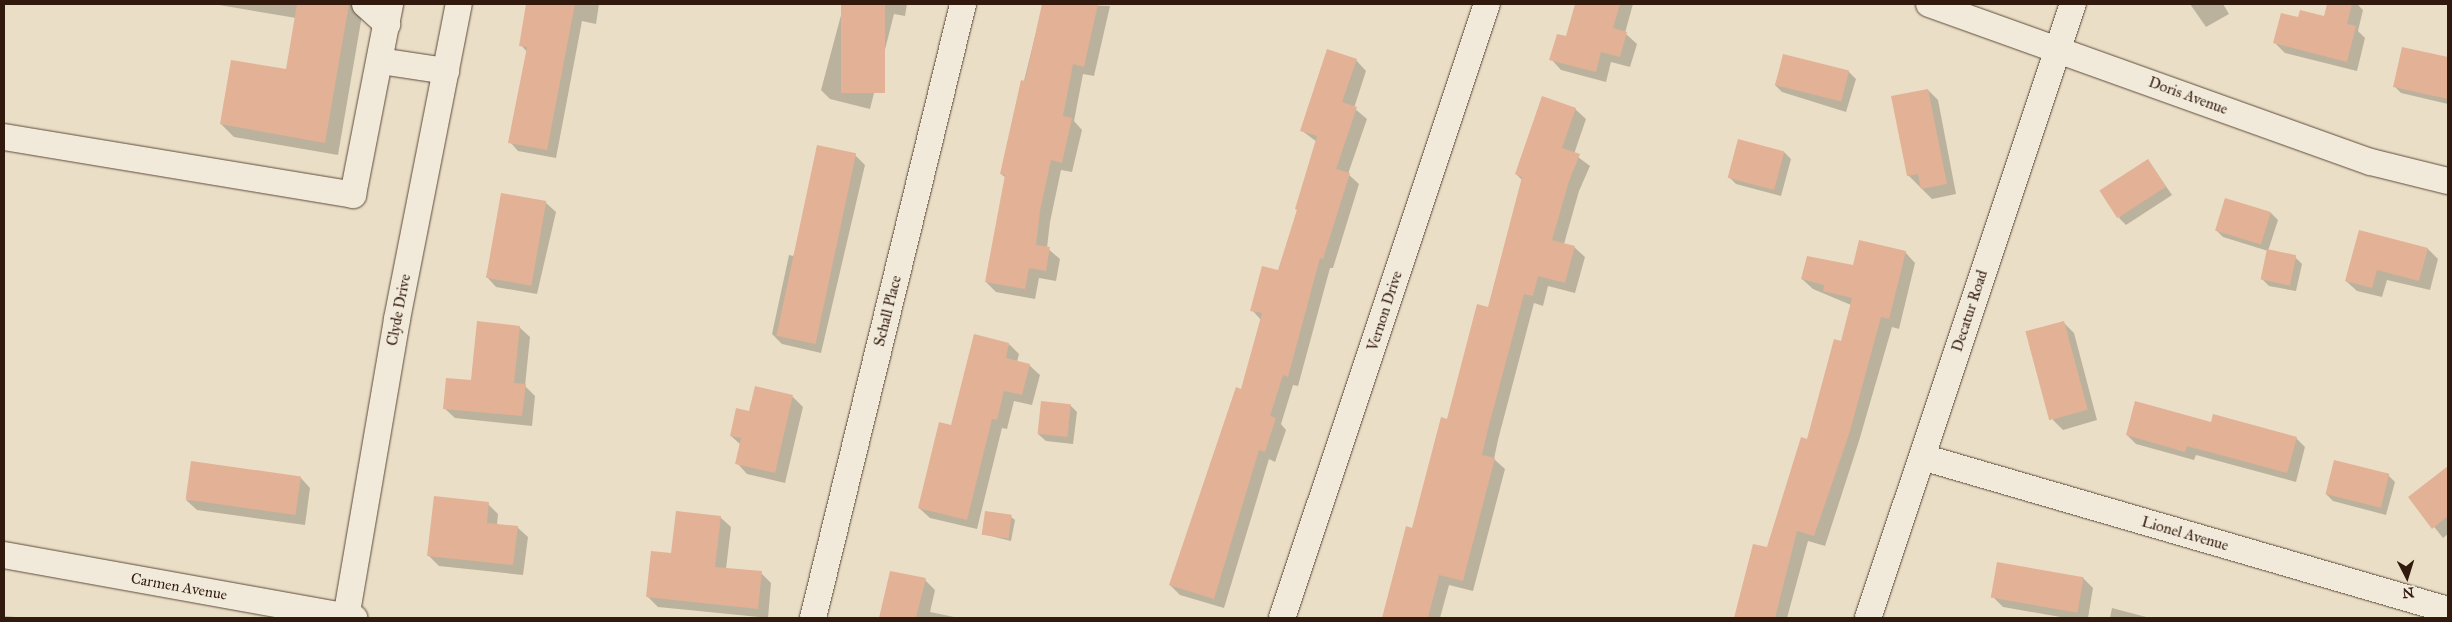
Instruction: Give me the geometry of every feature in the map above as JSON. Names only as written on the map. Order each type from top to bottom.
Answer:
[{"type":"street","points":[[4,136],[352,195],[388,14],[365,4]]},
{"type":"street","name":"Clyde Drive","points":[[349,618],[397,319],[459,4]]},
{"type":"street","name":"Schall Place","points":[[813,618],[963,4]]},
{"type":"street","name":"Vernon Drive","points":[[1282,618],[1488,4]]},
{"type":"street","name":"Doris Avenue","points":[[1929,4],[2371,162],[2448,181]]},
{"type":"street","name":"Decatur Road","points":[[1868,618],[2073,4]]},
{"type":"street","points":[[380,60],[446,70]]},
{"type":"street","name":"Lionel Avenue","points":[[1922,457],[2448,610]]},
{"type":"street","name":"Carmen Avenue","points":[[4,555],[349,618]]},
{"type":"building","points":[[297,4],[349,4],[325,143],[220,124],[231,60],[286,69]]},
{"type":"building","points":[[526,4],[575,4],[547,150],[508,143],[527,47],[519,46]]},
{"type":"building","points":[[841,4],[885,4],[885,93],[841,93]]},
{"type":"building","points":[[1042,4],[1098,4],[1084,67],[1073,64],[1063,116],[1072,118],[1062,163],[1051,160],[1040,211],[1036,245],[1050,247],[1046,271],[1029,268],[1025,289],[985,282],[1005,175],[1000,174],[1021,80],[1025,81]]},
{"type":"building","points":[[1575,4],[1620,4],[1613,28],[1627,32],[1620,57],[1601,52],[1596,72],[1549,60],[1557,34],[1566,36]]},
{"type":"building","points":[[2327,4],[2352,4],[2347,24],[2356,26],[2347,62],[2273,43],[2281,13],[2298,17],[2300,10],[2324,16]]},
{"type":"building","points":[[2402,47],[2448,57],[2448,99],[2393,87]]},
{"type":"building","points":[[1327,49],[1357,59],[1342,102],[1357,107],[1336,169],[1350,173],[1323,259],[1320,258],[1288,377],[1283,375],[1270,416],[1276,418],[1265,452],[1259,450],[1214,599],[1169,585],[1236,387],[1241,389],[1262,313],[1250,311],[1262,266],[1278,270],[1297,210],[1295,209],[1317,136],[1300,131]]},
{"type":"building","points":[[1783,54],[1849,70],[1841,102],[1775,85]]},
{"type":"building","points":[[1928,89],[1947,184],[1921,189],[1918,174],[1907,176],[1891,96]]},
{"type":"building","points":[[1542,96],[1576,108],[1562,148],[1580,154],[1569,181],[1552,240],[1575,246],[1565,283],[1538,276],[1533,296],[1524,294],[1482,455],[1495,458],[1463,581],[1439,575],[1428,618],[1382,618],[1406,526],[1412,528],[1441,417],[1447,419],[1477,304],[1488,307],[1522,177],[1515,174]]},
{"type":"building","points":[[1738,139],[1784,151],[1774,190],[1728,178]]},
{"type":"building","points":[[817,145],[856,153],[816,344],[776,336]]},
{"type":"building","points":[[2148,159],[2166,187],[2117,218],[2099,191]]},
{"type":"building","points":[[501,193],[546,201],[531,286],[486,278]]},
{"type":"building","points":[[2225,198],[2271,212],[2261,245],[2215,231]]},
{"type":"building","points":[[2359,230],[2428,248],[2419,281],[2377,270],[2372,288],[2345,281]]},
{"type":"building","points":[[1859,240],[1906,251],[1889,319],[1881,317],[1850,431],[1814,536],[1797,531],[1775,618],[1734,618],[1753,544],[1767,547],[1801,437],[1807,439],[1834,339],[1841,341],[1852,298],[1823,291],[1824,285],[1801,279],[1807,256],[1853,265]]},
{"type":"building","points":[[2267,249],[2296,255],[2290,286],[2261,279]]},
{"type":"building","points":[[477,321],[520,326],[514,383],[526,384],[522,416],[443,409],[446,378],[471,380]]},
{"type":"building","points":[[2064,321],[2088,410],[2049,420],[2025,331]]},
{"type":"building","points":[[974,334],[1009,343],[1006,358],[1030,364],[1022,395],[1004,391],[997,420],[992,419],[967,520],[918,508],[939,422],[951,425]]},
{"type":"building","points":[[755,386],[793,395],[775,473],[735,464],[741,438],[730,436],[736,408],[749,411]]},
{"type":"building","points":[[1041,401],[1071,404],[1067,437],[1038,434]]},
{"type":"building","points":[[2135,401],[2211,422],[2213,414],[2297,437],[2287,473],[2187,446],[2185,452],[2126,435]]},
{"type":"building","points":[[2334,460],[2389,474],[2381,508],[2326,494]]},
{"type":"building","points":[[191,461],[301,476],[295,515],[186,500]]},
{"type":"building","points":[[2448,466],[2448,516],[2432,529],[2408,497]]},
{"type":"building","points":[[434,496],[489,502],[487,523],[518,526],[513,565],[427,556]]},
{"type":"building","points":[[676,511],[721,516],[715,567],[762,571],[758,609],[646,597],[651,551],[671,553]]},
{"type":"building","points":[[985,511],[1012,515],[1008,539],[982,535]]},
{"type":"building","points":[[1997,562],[2084,577],[2077,613],[1991,597]]},
{"type":"building","points":[[890,571],[926,578],[916,618],[879,618]]}]
